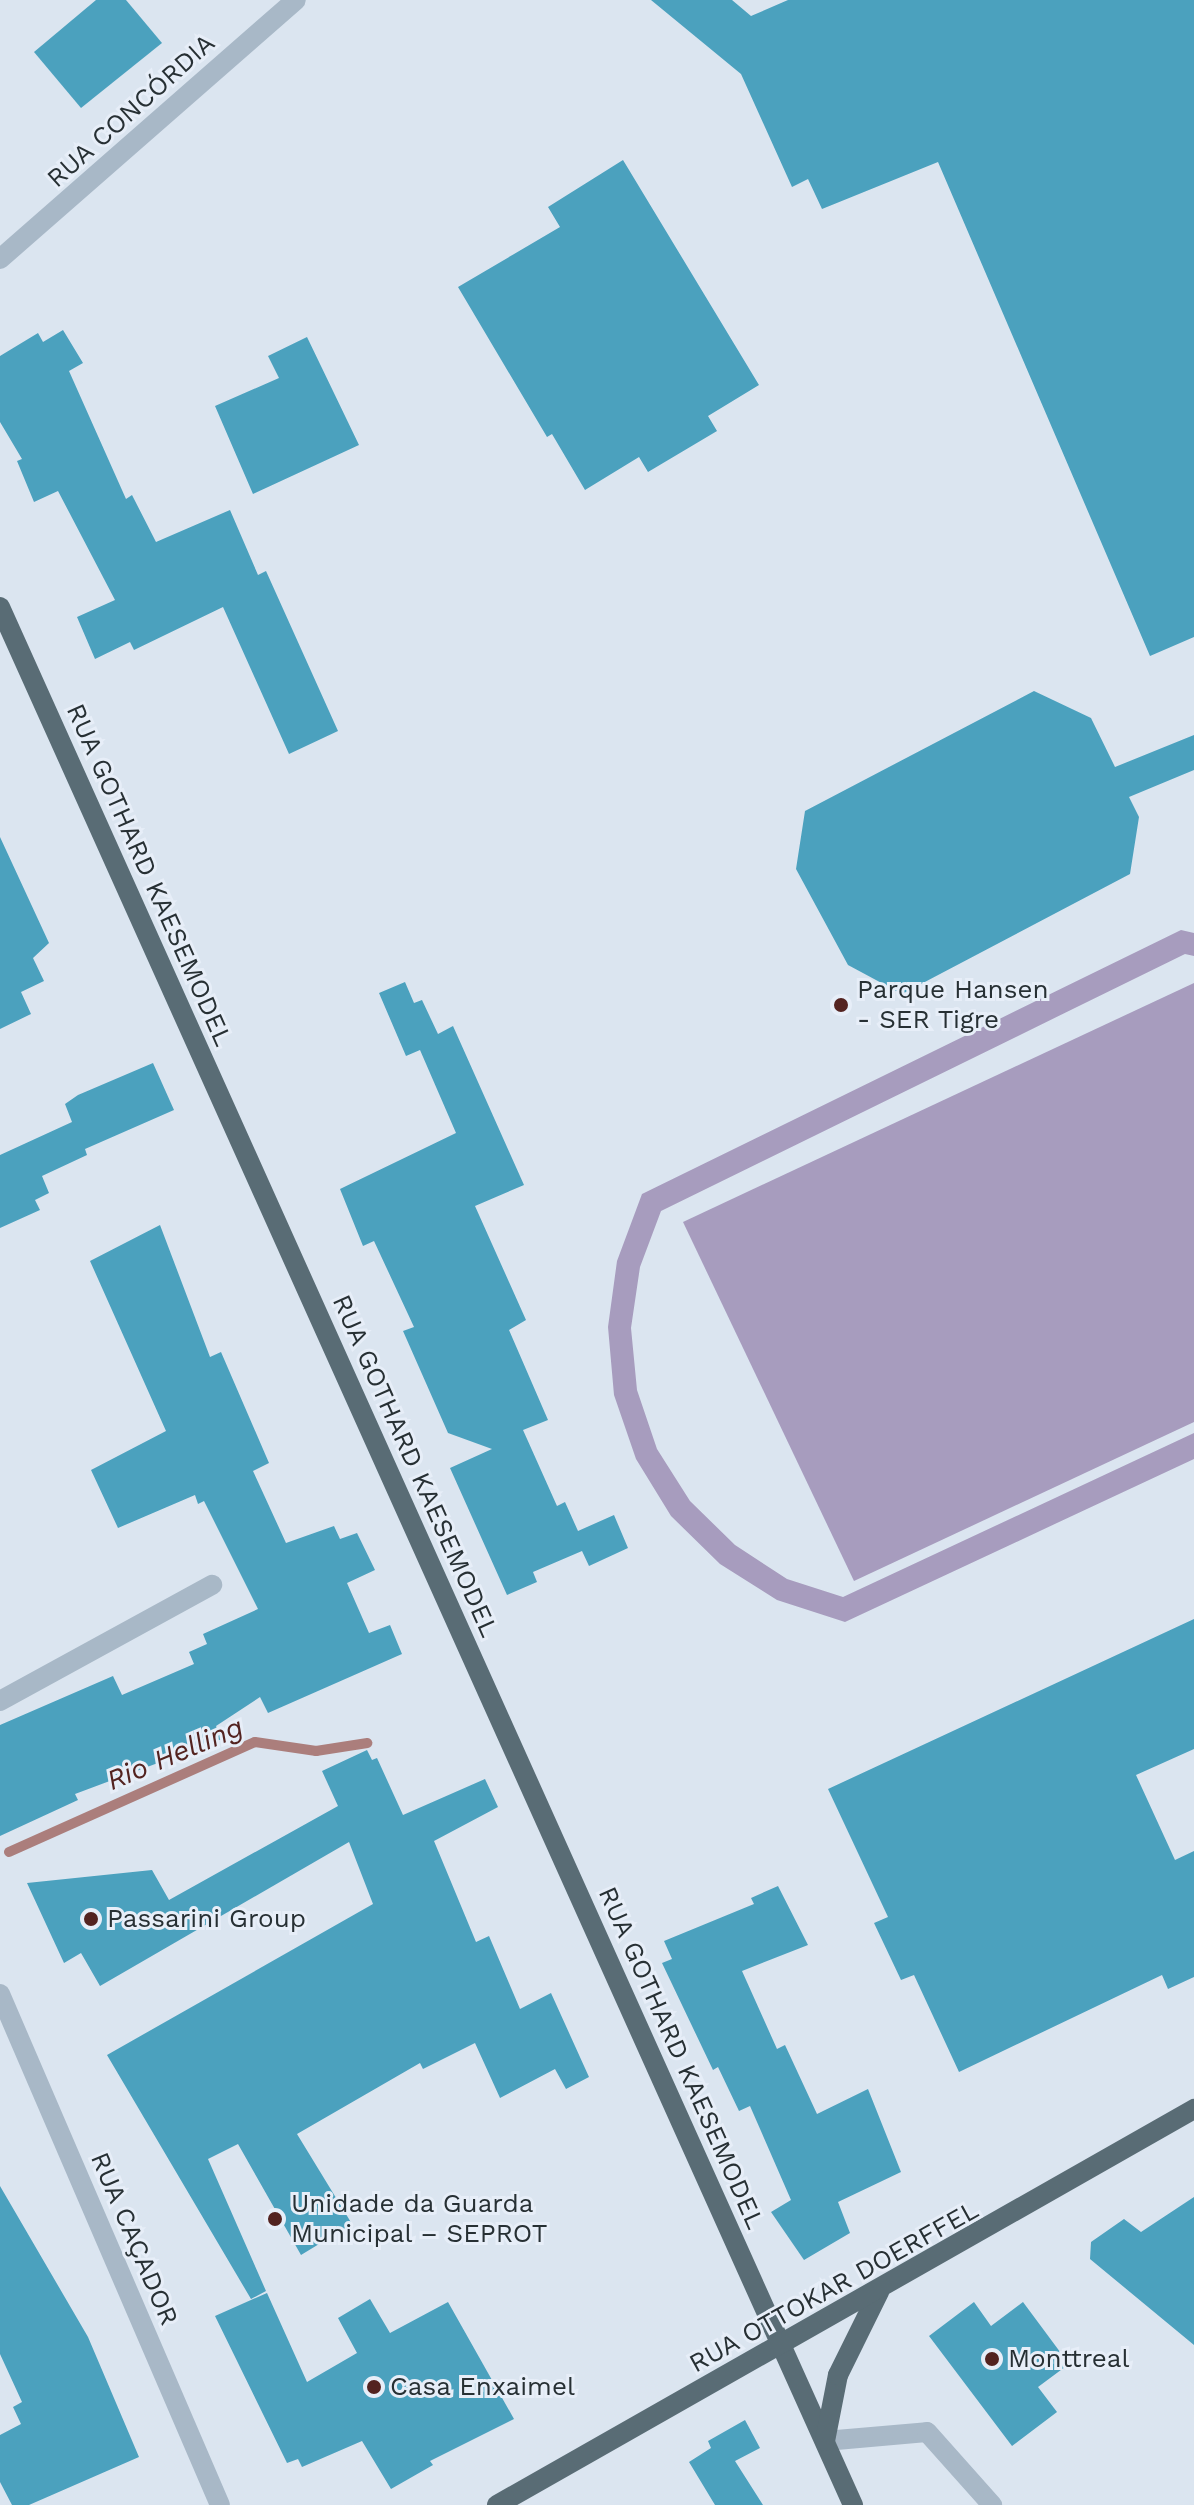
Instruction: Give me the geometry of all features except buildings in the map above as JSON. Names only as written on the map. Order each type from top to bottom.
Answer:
[{"type":"main road","name":"RUA GOTHARD KAESEMODEL","points":[[0,607],[853,2505]]},
{"type":"main road","name":"RUA OTTOKAR DOERFFEL","points":[[497,2505],[782,2347],[1194,2109]]},
{"type":"main road","points":[[825,2441],[838,2375],[881,2289]]},
{"type":"street","name":"RUA CONCÓRDIA","points":[[0,259],[296,0]]},
{"type":"street","points":[[0,1701],[212,1585]]},
{"type":"street","name":"RUA CAÇADOR","points":[[0,1994],[220,2505]]},
{"type":"street","points":[[825,2441],[927,2432],[992,2505]]},
{"type":"shaded area","points":[[1181,930],[1194,933],[1194,956],[1185,954],[661,1211],[640,1267],[631,1328],[637,1390],[657,1449],[690,1501],[735,1545],[787,1579],[843,1597],[1194,1433],[1194,1459],[845,1622],[777,1600],[720,1564],[671,1516],[636,1459],[614,1395],[608,1327],[617,1261],[642,1194]]},
{"type":"shaded area","points":[[1194,983],[1194,1422],[854,1581],[683,1222]]},
{"type":"waterway","name":"Rio Helling","points":[[9,1852],[255,1742],[316,1751],[367,1743]]},
{"type":"place","name":"Parque Hansen - SER Tigre","points":[[841,1005]]},
{"type":"place","name":"Passarini Group","points":[[91,1919]]},
{"type":"place","name":"Unidade da Guarda Municipal – SEPROT","points":[[275,2219]]},
{"type":"place","name":"Monttreal","points":[[992,2359]]},
{"type":"place","name":"Casa Enxaimel","points":[[374,2387]]}]
